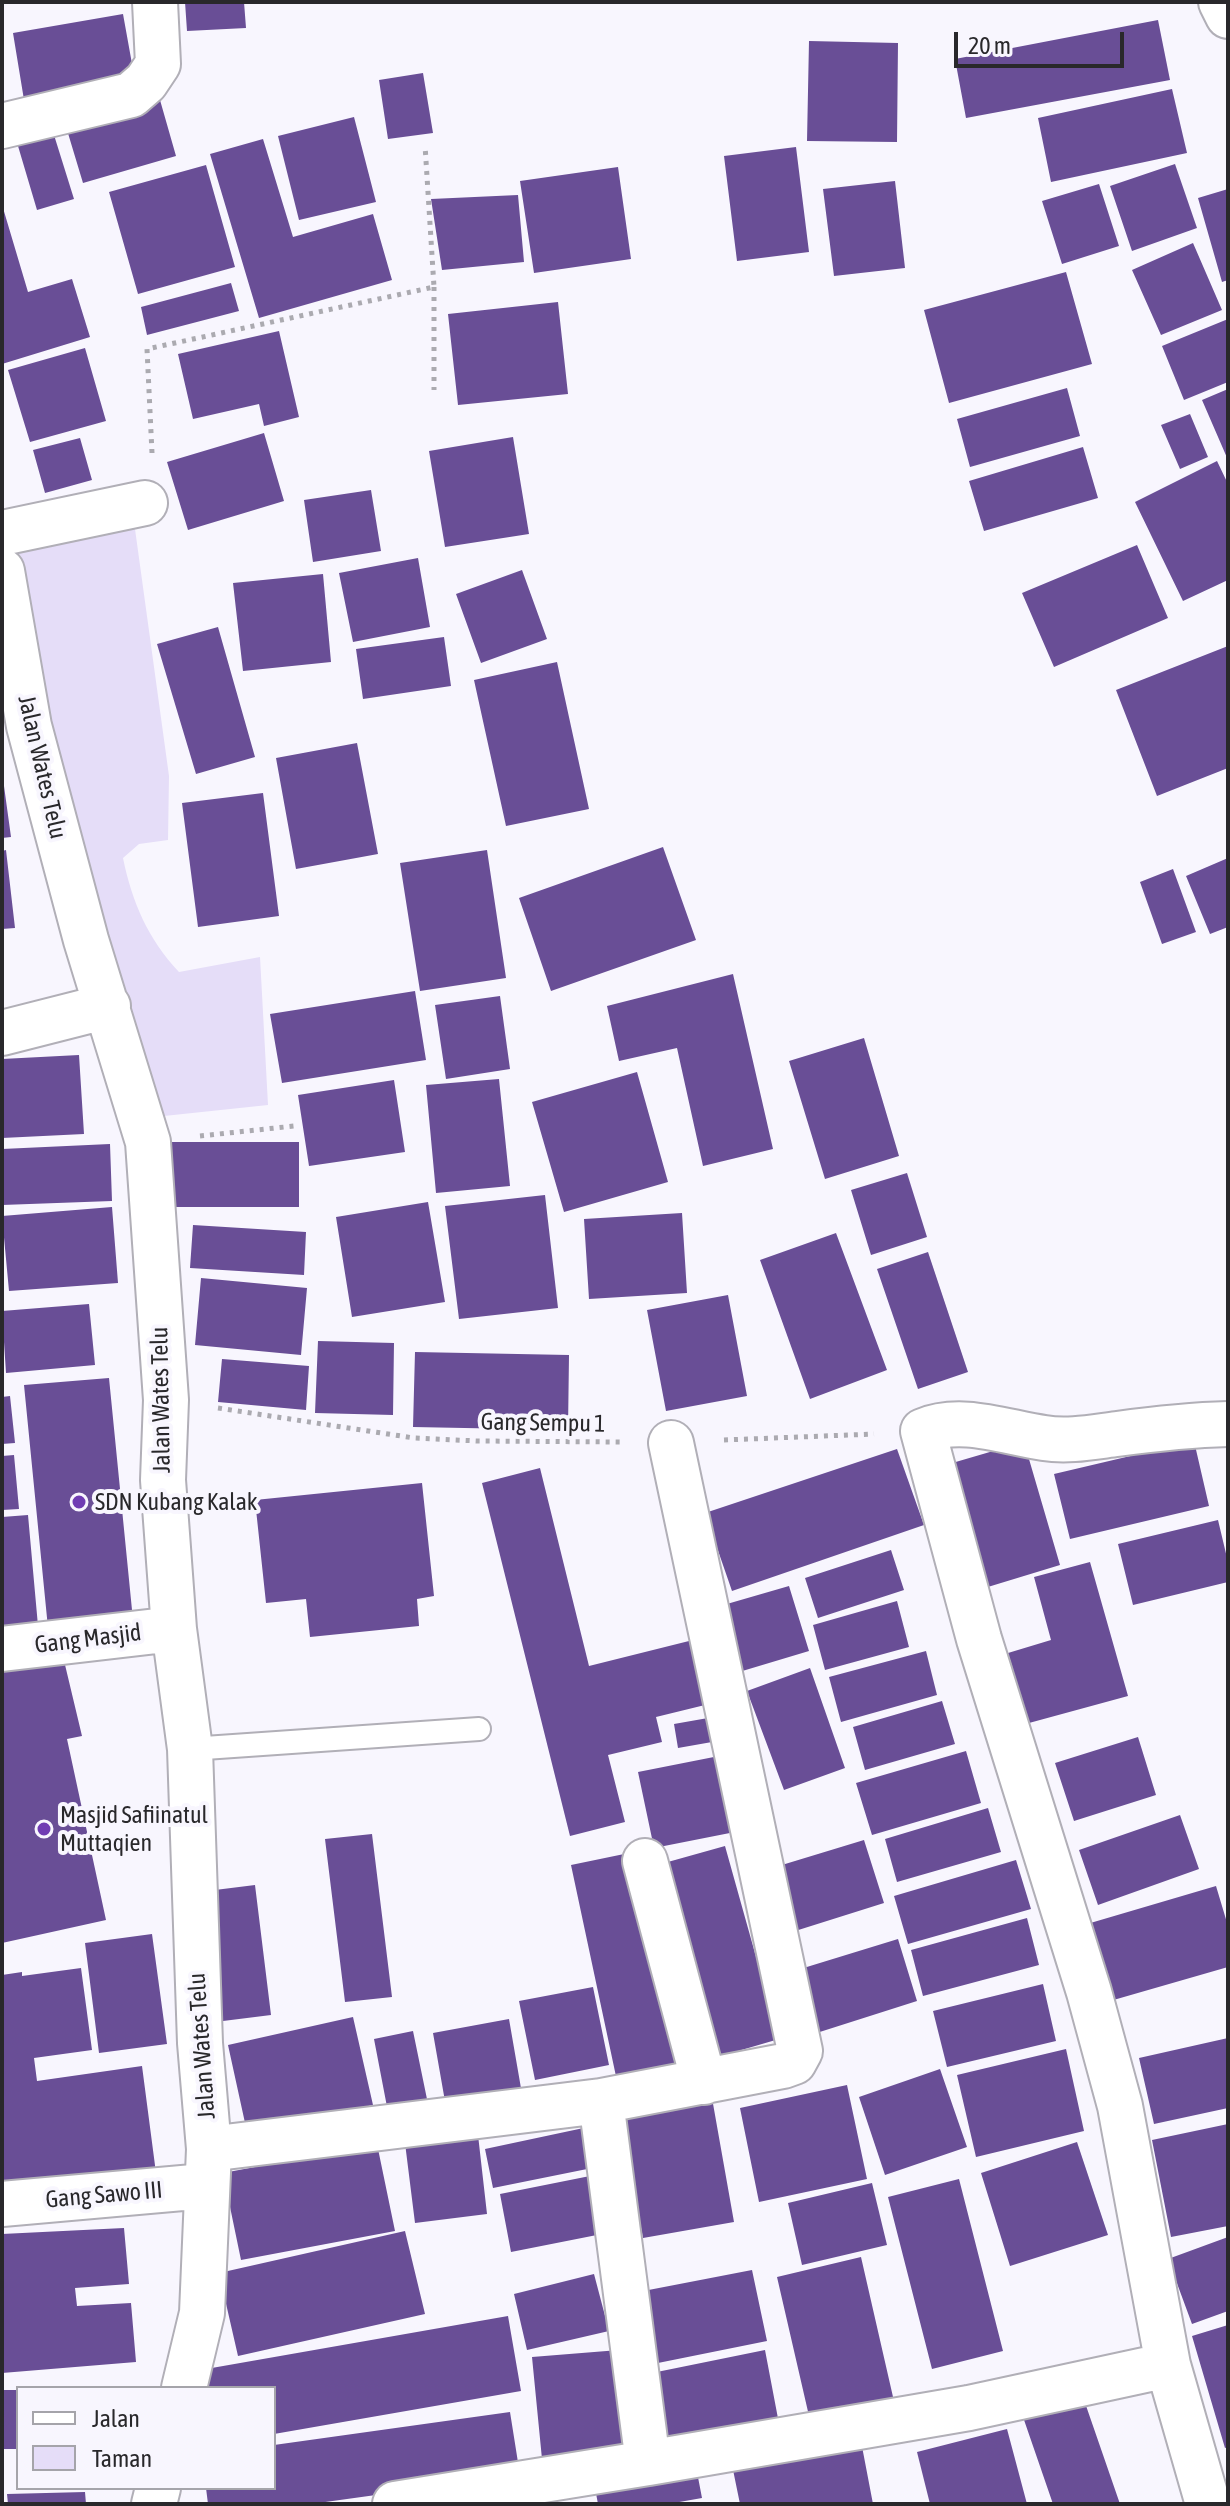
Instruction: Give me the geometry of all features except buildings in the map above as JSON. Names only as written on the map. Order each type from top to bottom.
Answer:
[{"type":"street","points":[[2,126],[131,95],[146,82],[158,64],[155,2]]},
{"type":"street","points":[[1221,2],[1228,16]]},
{"type":"street","points":[[2,533],[145,503]]},
{"type":"street","name":"Jalan Wates Telu","points":[[2,571],[29,726],[86,940],[148,1142],[166,1400],[163,1480],[174,1629],[190,1749],[207,2167],[202,2313],[184,2386]]},
{"type":"street","points":[[2,1033],[108,1006]]},
{"type":"street","points":[[1208,2504],[1168,2365],[1120,2106],[1089,1992],[979,1639],[923,1431],[938,1425],[955,1424],[1068,1440],[1187,1425],[1228,1424]]},
{"type":"street","name":"Gang Sawo III","points":[[2,2204],[601,2101],[794,2062],[800,2051],[671,1443]]},
{"type":"street","name":"Gang Masjid","points":[[2,1649],[174,1629]]},
{"type":"street","points":[[645,1861],[704,2082]]},
{"type":"street","points":[[601,2101],[648,2463]]},
{"type":"street","points":[[395,2504],[969,2408],[1168,2365]]},
{"type":"lane","points":[[190,1749],[479,1729]]},
{"type":"path","points":[[425,145],[434,287],[434,390]]},
{"type":"path","points":[[145,503],[153,487],[147,349],[434,287]]},
{"type":"path","points":[[148,1142],[294,1126]]},
{"type":"path","name":"Gang Sempu 1","points":[[166,1400],[414,1438],[478,1441],[671,1443],[923,1431]]},
{"type":"green space","points":[[135,529],[169,776],[168,840],[139,844],[123,858],[136,905],[158,946],[179,972],[260,957],[268,1105],[164,1116],[119,1003],[46,732],[18,547]]},
{"type":"place","name":"SDN Kubang Kalak","points":[[79,1502]]},
{"type":"place","name":"Masjid Safiinatul Muttaqien","points":[[44,1829]]}]
